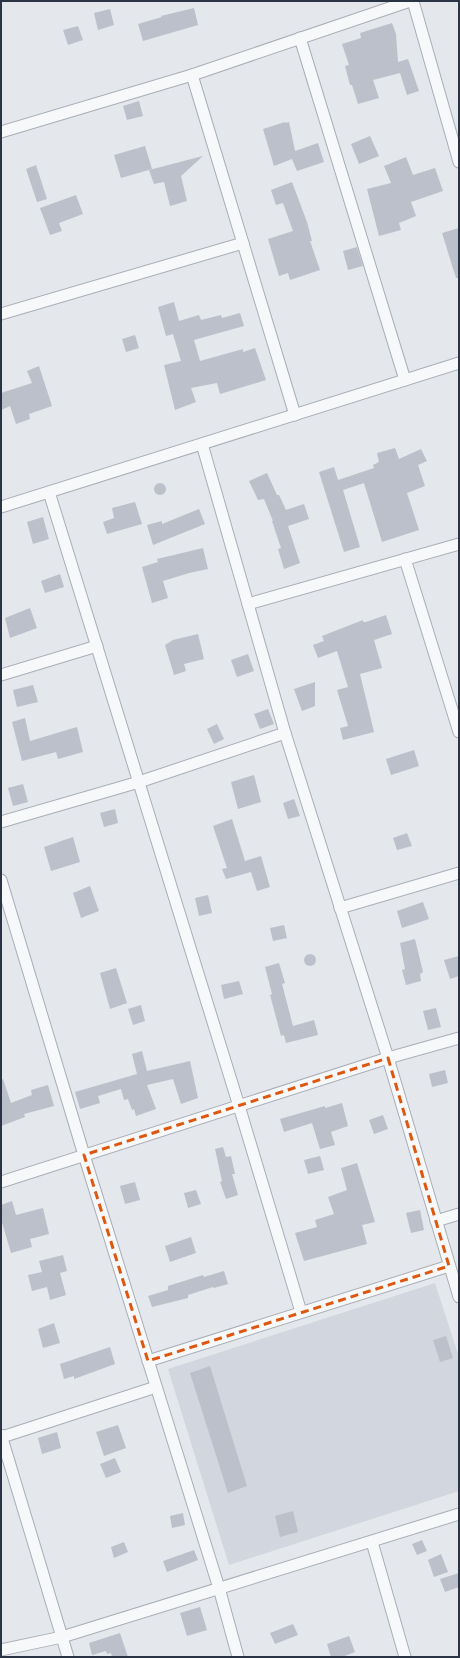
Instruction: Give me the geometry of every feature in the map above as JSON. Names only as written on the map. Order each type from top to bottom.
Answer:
[{"type":"street","points":[[1,132],[192,75],[412,1],[459,162]]},
{"type":"street","points":[[300,38],[404,380]]},
{"type":"street","points":[[192,75],[295,415]]},
{"type":"street","points":[[1,314],[243,243]]},
{"type":"street","points":[[1,507],[459,363]]},
{"type":"street","points":[[202,444],[285,733],[388,1058],[459,1297]]},
{"type":"street","points":[[50,492],[301,1312]]},
{"type":"street","points":[[248,604],[459,544]]},
{"type":"street","points":[[405,559],[459,732]]},
{"type":"street","points":[[1,676],[97,646]]},
{"type":"street","points":[[1,822],[139,782],[285,733]]},
{"type":"street","points":[[340,908],[459,873]]},
{"type":"street","points":[[1,880],[84,1155],[219,1588],[238,1657]]},
{"type":"street","points":[[1,1182],[388,1058],[459,1038]]},
{"type":"street","points":[[436,1221],[459,1214]]},
{"type":"street","points":[[148,1361],[449,1266]]},
{"type":"street","points":[[68,1657],[1,1436],[156,1387]]},
{"type":"street","points":[[1,1650],[62,1637],[459,1514]]},
{"type":"street","points":[[372,1542],[405,1657]]},
{"type":"highlighted area","points":[[388,1058],[449,1266],[148,1361],[84,1155]]},
{"type":"shaded area","points":[[435,1283],[459,1357],[459,1491],[229,1565],[168,1369]]},
{"type":"building","points":[[194,8],[198,25],[143,41],[138,24],[162,17],[161,16]]},
{"type":"building","points":[[110,9],[114,25],[98,30],[94,13]]},
{"type":"building","points":[[392,23],[396,34],[398,62],[408,59],[419,91],[407,95],[400,73],[373,80],[379,98],[358,104],[352,85],[350,85],[345,66],[349,65],[342,44],[361,38],[360,33]]},
{"type":"building","points":[[78,26],[83,40],[68,45],[63,30]]},
{"type":"building","points":[[139,101],[143,116],[127,120],[123,106]]},
{"type":"building","points":[[289,122],[295,151],[318,143],[324,162],[297,171],[292,159],[274,166],[263,129]]},
{"type":"building","points":[[370,136],[379,156],[359,164],[351,144]]},
{"type":"building","points":[[145,146],[152,169],[121,178],[114,155]]},
{"type":"building","points":[[203,156],[181,176],[187,201],[170,206],[164,182],[154,184],[149,170]]},
{"type":"building","points":[[406,157],[413,175],[435,168],[443,191],[411,202],[416,216],[399,223],[401,230],[379,236],[367,189],[391,183],[384,166]]},
{"type":"building","points":[[36,165],[47,199],[37,202],[26,169]]},
{"type":"building","points":[[292,182],[307,222],[312,241],[310,241],[320,270],[290,280],[288,273],[279,276],[268,239],[293,231],[283,203],[276,205],[271,190]]},
{"type":"building","points":[[76,195],[83,214],[59,223],[62,231],[50,235],[40,208]]},
{"type":"building","points":[[459,228],[459,278],[456,278],[442,233]]},
{"type":"building","points":[[357,247],[363,266],[348,270],[343,251]]},
{"type":"building","points":[[174,302],[179,321],[199,315],[201,320],[221,315],[222,318],[240,313],[244,326],[194,340],[200,361],[243,349],[243,352],[255,348],[266,380],[220,394],[217,383],[191,388],[196,402],[175,410],[164,365],[181,361],[173,334],[166,336],[158,307]]},
{"type":"building","points":[[135,335],[139,348],[126,352],[122,339]]},
{"type":"building","points":[[39,366],[52,406],[29,414],[30,419],[16,424],[10,406],[1,410],[1,393],[32,383],[27,371]]},
{"type":"building","points":[[395,448],[399,459],[421,449],[427,461],[418,465],[425,486],[407,493],[419,530],[382,542],[364,483],[343,490],[360,547],[344,552],[319,472],[334,467],[338,480],[374,468],[373,465],[379,462],[377,453]]},
{"type":"building","points":[[267,473],[286,510],[304,504],[309,519],[288,526],[300,563],[284,569],[278,549],[281,548],[273,521],[264,499],[258,500],[249,481]]},
{"type":"building","points":[[158,483],[162,483],[166,489],[162,495],[158,495],[154,491],[154,487]]},
{"type":"building","points":[[135,502],[142,524],[107,534],[103,522],[114,518],[112,508]]},
{"type":"building","points":[[199,509],[205,524],[153,545],[147,525],[162,521],[162,524]]},
{"type":"building","points":[[43,517],[49,539],[33,544],[27,522]]},
{"type":"building","points":[[203,548],[208,569],[163,581],[168,598],[152,603],[142,567],[158,562],[157,559]]},
{"type":"building","points":[[60,574],[64,587],[45,593],[41,581]]},
{"type":"building","points":[[30,608],[37,628],[10,638],[5,618]]},
{"type":"building","points":[[386,615],[392,634],[374,640],[382,668],[360,674],[374,732],[343,740],[340,728],[348,726],[337,690],[348,687],[337,651],[318,658],[313,645],[324,641],[322,636],[363,620],[363,622],[366,622]]},
{"type":"building","points":[[198,634],[204,659],[184,664],[186,671],[174,675],[165,645],[173,640]]},
{"type":"building","points":[[248,654],[254,671],[237,677],[231,660]]},
{"type":"building","points":[[315,682],[315,706],[302,711],[294,689]]},
{"type":"building","points":[[33,685],[38,702],[17,707],[13,690]]},
{"type":"building","points":[[268,709],[274,724],[260,729],[254,714]]},
{"type":"building","points":[[25,718],[30,741],[77,727],[83,752],[58,759],[56,752],[22,761],[12,722]]},
{"type":"building","points":[[217,724],[224,739],[214,744],[207,729]]},
{"type":"building","points":[[414,750],[419,766],[391,775],[386,759]]},
{"type":"building","points":[[254,775],[261,802],[238,809],[231,782]]},
{"type":"building","points":[[23,784],[28,802],[13,806],[8,788]]},
{"type":"building","points":[[294,799],[300,816],[288,819],[283,803]]},
{"type":"building","points":[[115,809],[118,823],[104,827],[100,813]]},
{"type":"building","points":[[232,819],[245,861],[261,856],[270,887],[257,891],[251,872],[226,879],[222,869],[227,868],[213,826]]},
{"type":"building","points":[[407,833],[412,846],[397,850],[393,838]]},
{"type":"building","points":[[73,837],[80,862],[51,871],[44,847]]},
{"type":"building","points":[[90,886],[99,911],[81,918],[73,893]]},
{"type":"building","points":[[208,895],[212,913],[199,916],[195,898]]},
{"type":"building","points":[[423,902],[429,919],[402,928],[397,911]]},
{"type":"building","points":[[284,925],[287,938],[273,941],[270,928]]},
{"type":"building","points":[[415,939],[423,972],[420,974],[421,981],[406,985],[402,970],[405,969],[400,943]]},
{"type":"building","points":[[308,954],[312,954],[316,960],[312,966],[308,966],[304,962],[304,958]]},
{"type":"building","points":[[459,956],[459,976],[450,979],[444,960]]},
{"type":"building","points":[[279,963],[285,983],[282,984],[293,1026],[314,1020],[318,1035],[286,1043],[284,1035],[281,1036],[270,995],[272,994],[265,967]]},
{"type":"building","points":[[116,968],[127,1003],[110,1009],[100,973]]},
{"type":"building","points":[[239,981],[243,994],[224,999],[221,985]]},
{"type":"building","points":[[141,1005],[145,1021],[133,1025],[128,1009]]},
{"type":"building","points":[[436,1008],[441,1027],[428,1030],[423,1011]]},
{"type":"building","points":[[142,1051],[147,1071],[190,1061],[198,1098],[181,1104],[173,1079],[147,1085],[156,1109],[136,1116],[128,1099],[124,1100],[121,1089],[98,1096],[100,1103],[80,1109],[75,1092],[137,1074],[132,1054]]},
{"type":"building","points":[[445,1070],[448,1083],[432,1087],[429,1074]]},
{"type":"building","points":[[3,1079],[11,1103],[32,1095],[31,1090],[48,1085],[54,1106],[24,1114],[25,1117],[1,1126],[1,1080]]},
{"type":"building","points":[[342,1103],[348,1126],[331,1132],[335,1145],[320,1149],[312,1123],[284,1132],[280,1119],[325,1106],[325,1108]]},
{"type":"building","points":[[383,1115],[388,1129],[374,1134],[369,1120]]},
{"type":"building","points":[[223,1147],[226,1157],[231,1156],[235,1174],[232,1174],[238,1195],[226,1199],[220,1182],[222,1181],[215,1149]]},
{"type":"building","points":[[320,1156],[324,1170],[308,1174],[304,1160]]},
{"type":"building","points":[[357,1163],[375,1222],[362,1225],[367,1244],[304,1261],[295,1233],[317,1227],[315,1220],[334,1214],[328,1197],[347,1190],[341,1168]]},
{"type":"building","points":[[135,1182],[140,1200],[125,1204],[120,1186]]},
{"type":"building","points":[[196,1190],[201,1204],[188,1208],[184,1193]]},
{"type":"building","points":[[12,1201],[16,1215],[43,1208],[49,1234],[30,1239],[32,1247],[11,1253],[1,1219],[1,1205]]},
{"type":"building","points":[[420,1210],[424,1230],[411,1233],[406,1213]]},
{"type":"building","points":[[191,1237],[196,1253],[170,1262],[165,1246]]},
{"type":"building","points":[[63,1255],[67,1271],[60,1273],[66,1295],[50,1300],[47,1287],[32,1291],[28,1275],[42,1272],[39,1261]]},
{"type":"building","points":[[224,1271],[228,1284],[188,1295],[188,1298],[152,1307],[148,1296],[168,1290],[168,1286],[203,1275],[204,1277]]},
{"type":"building","points":[[54,1323],[60,1343],[43,1348],[38,1329]]},
{"type":"building","points":[[446,1336],[453,1358],[440,1362],[433,1340]]},
{"type":"building","points":[[110,1347],[115,1364],[74,1379],[74,1376],[64,1379],[60,1364]]},
{"type":"building","points":[[210,1366],[247,1486],[228,1493],[190,1373]]},
{"type":"building","points":[[118,1425],[126,1448],[104,1456],[96,1432]]},
{"type":"building","points":[[57,1432],[61,1448],[42,1454],[38,1438]]},
{"type":"building","points":[[115,1458],[121,1472],[106,1478],[100,1464]]},
{"type":"building","points":[[293,1511],[298,1532],[280,1537],[275,1516]]},
{"type":"building","points":[[183,1513],[185,1525],[172,1528],[170,1516]]},
{"type":"building","points":[[422,1540],[427,1551],[417,1555],[412,1544]]},
{"type":"building","points":[[124,1542],[128,1552],[114,1558],[111,1547]]},
{"type":"building","points":[[194,1550],[198,1560],[167,1572],[163,1561]]},
{"type":"building","points":[[441,1554],[448,1572],[434,1577],[428,1560]]},
{"type":"building","points":[[459,1573],[459,1587],[445,1592],[440,1579]]},
{"type":"building","points":[[200,1607],[207,1630],[187,1636],[180,1613]]},
{"type":"building","points":[[293,1624],[298,1635],[275,1644],[270,1633]]},
{"type":"building","points":[[120,1633],[128,1657],[112,1657],[111,1653],[107,1654],[106,1651],[92,1655],[89,1643]]},
{"type":"building","points":[[349,1636],[355,1652],[342,1657],[331,1657],[327,1644]]}]
